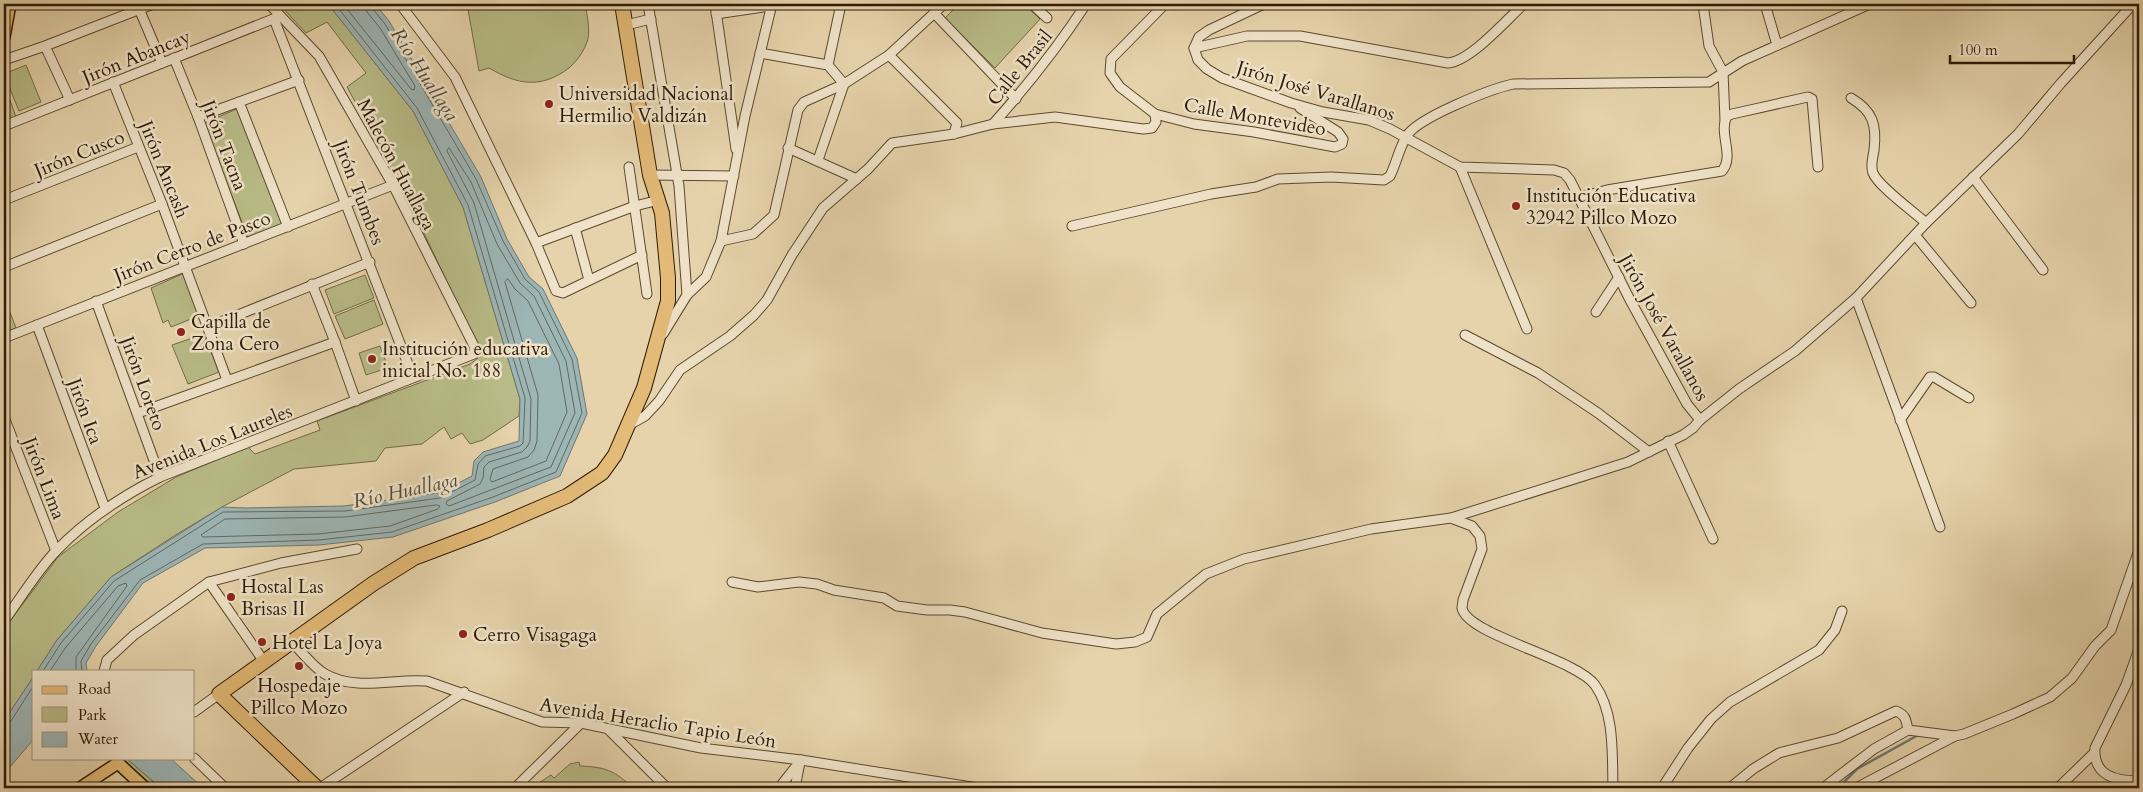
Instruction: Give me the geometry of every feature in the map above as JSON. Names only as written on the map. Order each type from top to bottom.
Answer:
[{"type":"highway","points":[[318,788],[219,694],[265,663],[374,583],[414,558],[488,530],[567,496],[602,473],[615,455],[644,388],[668,301],[668,278],[659,200],[650,175],[622,4]]},
{"type":"main road","points":[[4,37],[10,4]]},
{"type":"main road","points":[[80,788],[118,763],[145,788]]},
{"type":"street","points":[[4,60],[45,46],[138,7],[153,4]]},
{"type":"street","name":"Malecón Huallaga","points":[[269,4],[277,17],[319,56],[393,185],[474,346],[474,354]]},
{"type":"street","points":[[400,4],[454,77],[536,243],[556,291],[560,293],[567,291],[642,255]]},
{"type":"street","points":[[648,4],[677,175],[687,295]]},
{"type":"street","points":[[715,4],[737,156]]},
{"type":"street","points":[[828,65],[841,4]]},
{"type":"street","points":[[721,241],[753,234],[772,219],[798,110],[804,102],[844,84],[889,54],[944,4]]},
{"type":"street","points":[[1032,4],[1047,18]]},
{"type":"street","name":"Calle Brasil","points":[[993,124],[1016,99],[1066,34],[1086,4]]},
{"type":"street","points":[[629,425],[645,416],[659,401],[680,370],[730,336],[754,315],[766,300],[792,255],[823,208],[892,143],[954,134],[993,124],[1055,117],[1142,129],[1152,128],[1156,122],[1155,114],[1120,87],[1110,74],[1112,59],[1165,4]]},
{"type":"street","points":[[1194,48],[1199,37],[1209,30],[1264,4]]},
{"type":"street","points":[[1194,48],[1247,36],[1300,36],[1366,50],[1455,63],[1468,57],[1524,4]]},
{"type":"street","points":[[1577,198],[1607,190],[1722,171],[1727,158],[1722,72],[1709,46],[1703,4]]},
{"type":"street","points":[[1765,4],[1776,45]]},
{"type":"street","points":[[1072,226],[1211,194],[1256,186],[1278,179],[1331,177],[1384,180],[1390,176],[1396,165],[1405,137],[1413,128],[1495,88],[1513,84],[1704,83],[1717,78],[1722,72],[1776,45],[1870,4]]},
{"type":"street","name":"Jirón José Varallanos","points":[[1194,48],[1198,60],[1207,69],[1222,78],[1291,103],[1323,112],[1369,120],[1460,167],[1554,170],[1564,173],[1570,180],[1577,198],[1618,278],[1687,404],[1700,420],[1739,389],[1795,352],[1856,298],[1926,223],[2018,134],[2061,82],[2132,4]]},
{"type":"street","points":[[658,340],[687,295],[706,277],[721,241],[737,156],[772,5],[716,14]]},
{"type":"street","points":[[138,7],[162,63]]},
{"type":"street","points":[[934,13],[1016,99]]},
{"type":"street","name":"Jirón Abancay","points":[[4,126],[277,17]]},
{"type":"street","name":"Jirón Tumbes","points":[[277,17],[346,204],[414,378]]},
{"type":"street","points":[[626,25],[651,19]]},
{"type":"street","points":[[45,46],[70,100]]},
{"type":"street","points":[[760,53],[828,65],[844,84]]},
{"type":"street","points":[[889,54],[957,123],[954,134]]},
{"type":"street","name":"Jirón Tacna","points":[[174,58],[198,117],[244,244]]},
{"type":"street","points":[[198,117],[299,80]]},
{"type":"street","name":"Jirón Ancash","points":[[112,82],[162,204],[227,380]]},
{"type":"street","points":[[818,160],[844,84]]},
{"type":"street","points":[[1725,120],[1732,114],[1808,97],[1812,99],[1818,167]]},
{"type":"street","points":[[1851,98],[1866,110],[1874,122],[1872,164],[1876,178],[1926,223]]},
{"type":"street","points":[[239,102],[288,227]]},
{"type":"street","name":"Calle Montevideo","points":[[1155,114],[1194,124],[1254,132],[1336,147],[1342,144],[1343,139],[1338,132],[1291,103]]},
{"type":"street","name":"Jirón Cusco","points":[[4,200],[138,147]]},
{"type":"street","points":[[788,148],[857,178]]},
{"type":"street","points":[[629,167],[647,294]]},
{"type":"street","points":[[1460,167],[1527,329]]},
{"type":"street","points":[[650,175],[734,176]]},
{"type":"street","points":[[1973,177],[2043,270]]},
{"type":"street","name":"Jirón Cerro de Pasco","points":[[4,338],[393,185]]},
{"type":"street","points":[[536,243],[635,206],[659,200]]},
{"type":"street","points":[[4,267],[162,204]]},
{"type":"street","points":[[576,228],[589,280]]},
{"type":"street","points":[[1915,235],[1971,303]]},
{"type":"street","points":[[208,327],[370,262]]},
{"type":"street","points":[[1596,312],[1618,278]]},
{"type":"street","points":[[312,284],[356,401]]},
{"type":"street","points":[[1856,298],[1880,358],[1900,420],[1940,527]]},
{"type":"street","name":"Jirón Loreto","points":[[96,301],[160,477]]},
{"type":"street","name":"Jirón Ica","points":[[37,325],[105,508]]},
{"type":"street","points":[[1465,335],[1538,373],[1598,412],[1649,452]]},
{"type":"street","points":[[138,414],[335,342]]},
{"type":"street","name":"Avenida Los Laureles","points":[[4,621],[56,550],[105,508],[134,489],[160,477],[474,354]]},
{"type":"street","points":[[1900,420],[1930,377],[1934,377],[1970,398]]},
{"type":"street","name":"Jirón Lima","points":[[4,417],[56,550]]},
{"type":"street","points":[[732,582],[758,587],[799,582],[817,584],[834,590],[884,598],[897,606],[964,612],[1042,633],[1116,644],[1135,642],[1148,637],[1157,614],[1206,574],[1244,558],[1371,529],[1452,518],[1628,462],[1683,435],[1700,420]]},
{"type":"street","points":[[1668,441],[1713,539]]},
{"type":"street","points":[[1452,518],[1472,526],[1480,536],[1482,548],[1463,600],[1462,608],[1466,616],[1473,622],[1509,640],[1577,670],[1593,683],[1604,700],[1607,711],[1613,788]]},
{"type":"street","points":[[104,670],[107,660],[134,635],[209,582],[281,563],[357,549]]},
{"type":"street","points":[[1856,788],[1955,736],[1964,734],[2050,697],[2072,678],[2095,646],[2111,630],[2139,550]]},
{"type":"street","points":[[209,582],[265,663]]},
{"type":"street","points":[[1662,788],[1688,748],[1711,719],[1730,702],[1819,650],[1835,630],[1842,611]]},
{"type":"street","name":"Avenida Heraclio Tapio León","points":[[292,642],[324,673],[336,678],[373,684],[409,679],[428,681],[464,692],[542,722],[581,723],[701,748],[801,760],[942,785],[978,788]]},
{"type":"street","points":[[2139,649],[2126,685],[2094,753],[2094,759],[2100,770],[2110,777],[2139,781]]},
{"type":"street","points":[[318,788],[464,692]]},
{"type":"street","points":[[195,711],[219,694]]},
{"type":"street","points":[[1730,788],[1779,753],[1838,738],[1896,711],[1903,714],[1908,730]]},
{"type":"street","points":[[515,788],[581,723]]},
{"type":"street","points":[[608,729],[667,788]]},
{"type":"street","points":[[1822,788],[1874,749],[1908,730],[1955,736]]},
{"type":"street","points":[[2058,788],[2094,753]]},
{"type":"street","points":[[195,759],[225,788]]},
{"type":"street","points":[[779,788],[801,760]]},
{"type":"street","points":[[795,788],[801,760]]},
{"type":"green space","points":[[279,4],[328,4],[413,111],[463,207],[520,399],[519,416],[483,440],[470,444],[462,433],[451,439],[444,427],[422,444],[385,448],[376,461],[294,469],[222,507],[111,577],[57,640],[38,670],[32,670],[32,679],[4,721],[4,629],[58,557],[118,512],[176,477],[248,447],[255,454],[320,430],[317,421],[470,364],[482,355],[401,185],[347,87],[366,73],[327,22],[306,33]]},
{"type":"green space","points":[[467,4],[585,4],[588,26],[587,43],[578,59],[569,68],[559,75],[539,82],[520,81],[489,68],[479,71]]},
{"type":"green space","points":[[959,4],[1024,4],[1040,19],[995,68],[945,18]]},
{"type":"green space","points":[[26,65],[41,102],[19,111],[4,74]]},
{"type":"green space","points":[[4,83],[16,117],[4,122]]},
{"type":"green space","points":[[239,108],[282,225],[248,238],[204,123]]},
{"type":"green space","points":[[184,273],[201,315],[171,327],[168,320],[163,323],[151,288]]},
{"type":"green space","points":[[365,275],[374,298],[334,314],[325,290]]},
{"type":"green space","points":[[4,297],[16,328],[4,333]]},
{"type":"green space","points":[[374,300],[383,324],[345,339],[335,316]]},
{"type":"green space","points":[[204,334],[219,372],[188,384],[172,345]]},
{"type":"green space","points":[[380,346],[388,368],[366,375],[359,353]]},
{"type":"green space","points":[[126,760],[128,760],[160,788],[153,788],[125,763]]},
{"type":"green space","points":[[579,762],[580,766],[596,767],[614,773],[633,788],[531,788],[551,775],[554,778],[570,764]]},
{"type":"water","points":[[328,4],[375,4],[389,21],[481,177],[507,239],[529,277],[543,289],[577,358],[587,414],[560,476],[495,502],[393,537],[319,545],[205,548],[143,583],[96,646],[86,663],[87,670],[38,670],[57,640],[111,577],[222,507],[344,506],[439,493],[472,476],[474,461],[483,452],[519,441],[520,399],[463,207],[413,111]]},
{"type":"water","points":[[32,679],[32,741],[4,774],[4,721]]},
{"type":"water","points":[[128,760],[172,760],[203,788],[161,788]]},
{"type":"waterway","points":[[1838,788],[1857,769],[1920,734]]},
{"type":"place","name":"Universidad Nacional Hermilio Valdizán","points":[[549,104]]},
{"type":"place","name":"Institución Educativa 32942 Pillco Mozo","points":[[1516,206]]},
{"type":"place","name":"Capilla de Zona Cero","points":[[181,332]]},
{"type":"place","name":"Institución educativa inicial No. 188","points":[[372,359]]},
{"type":"place","name":"Hostal Las Brisas II","points":[[231,597]]},
{"type":"place","name":"Cerro Visagaga","points":[[463,634]]},
{"type":"place","name":"Hotel La Joya","points":[[262,642]]},
{"type":"place","name":"Hospedaje Pillco Mozo","points":[[299,666]]},
{"type":"water label","name":"Río Huallaga","points":[[425,74]]},
{"type":"water label","name":"Río Huallaga","points":[[405,490]]}]
